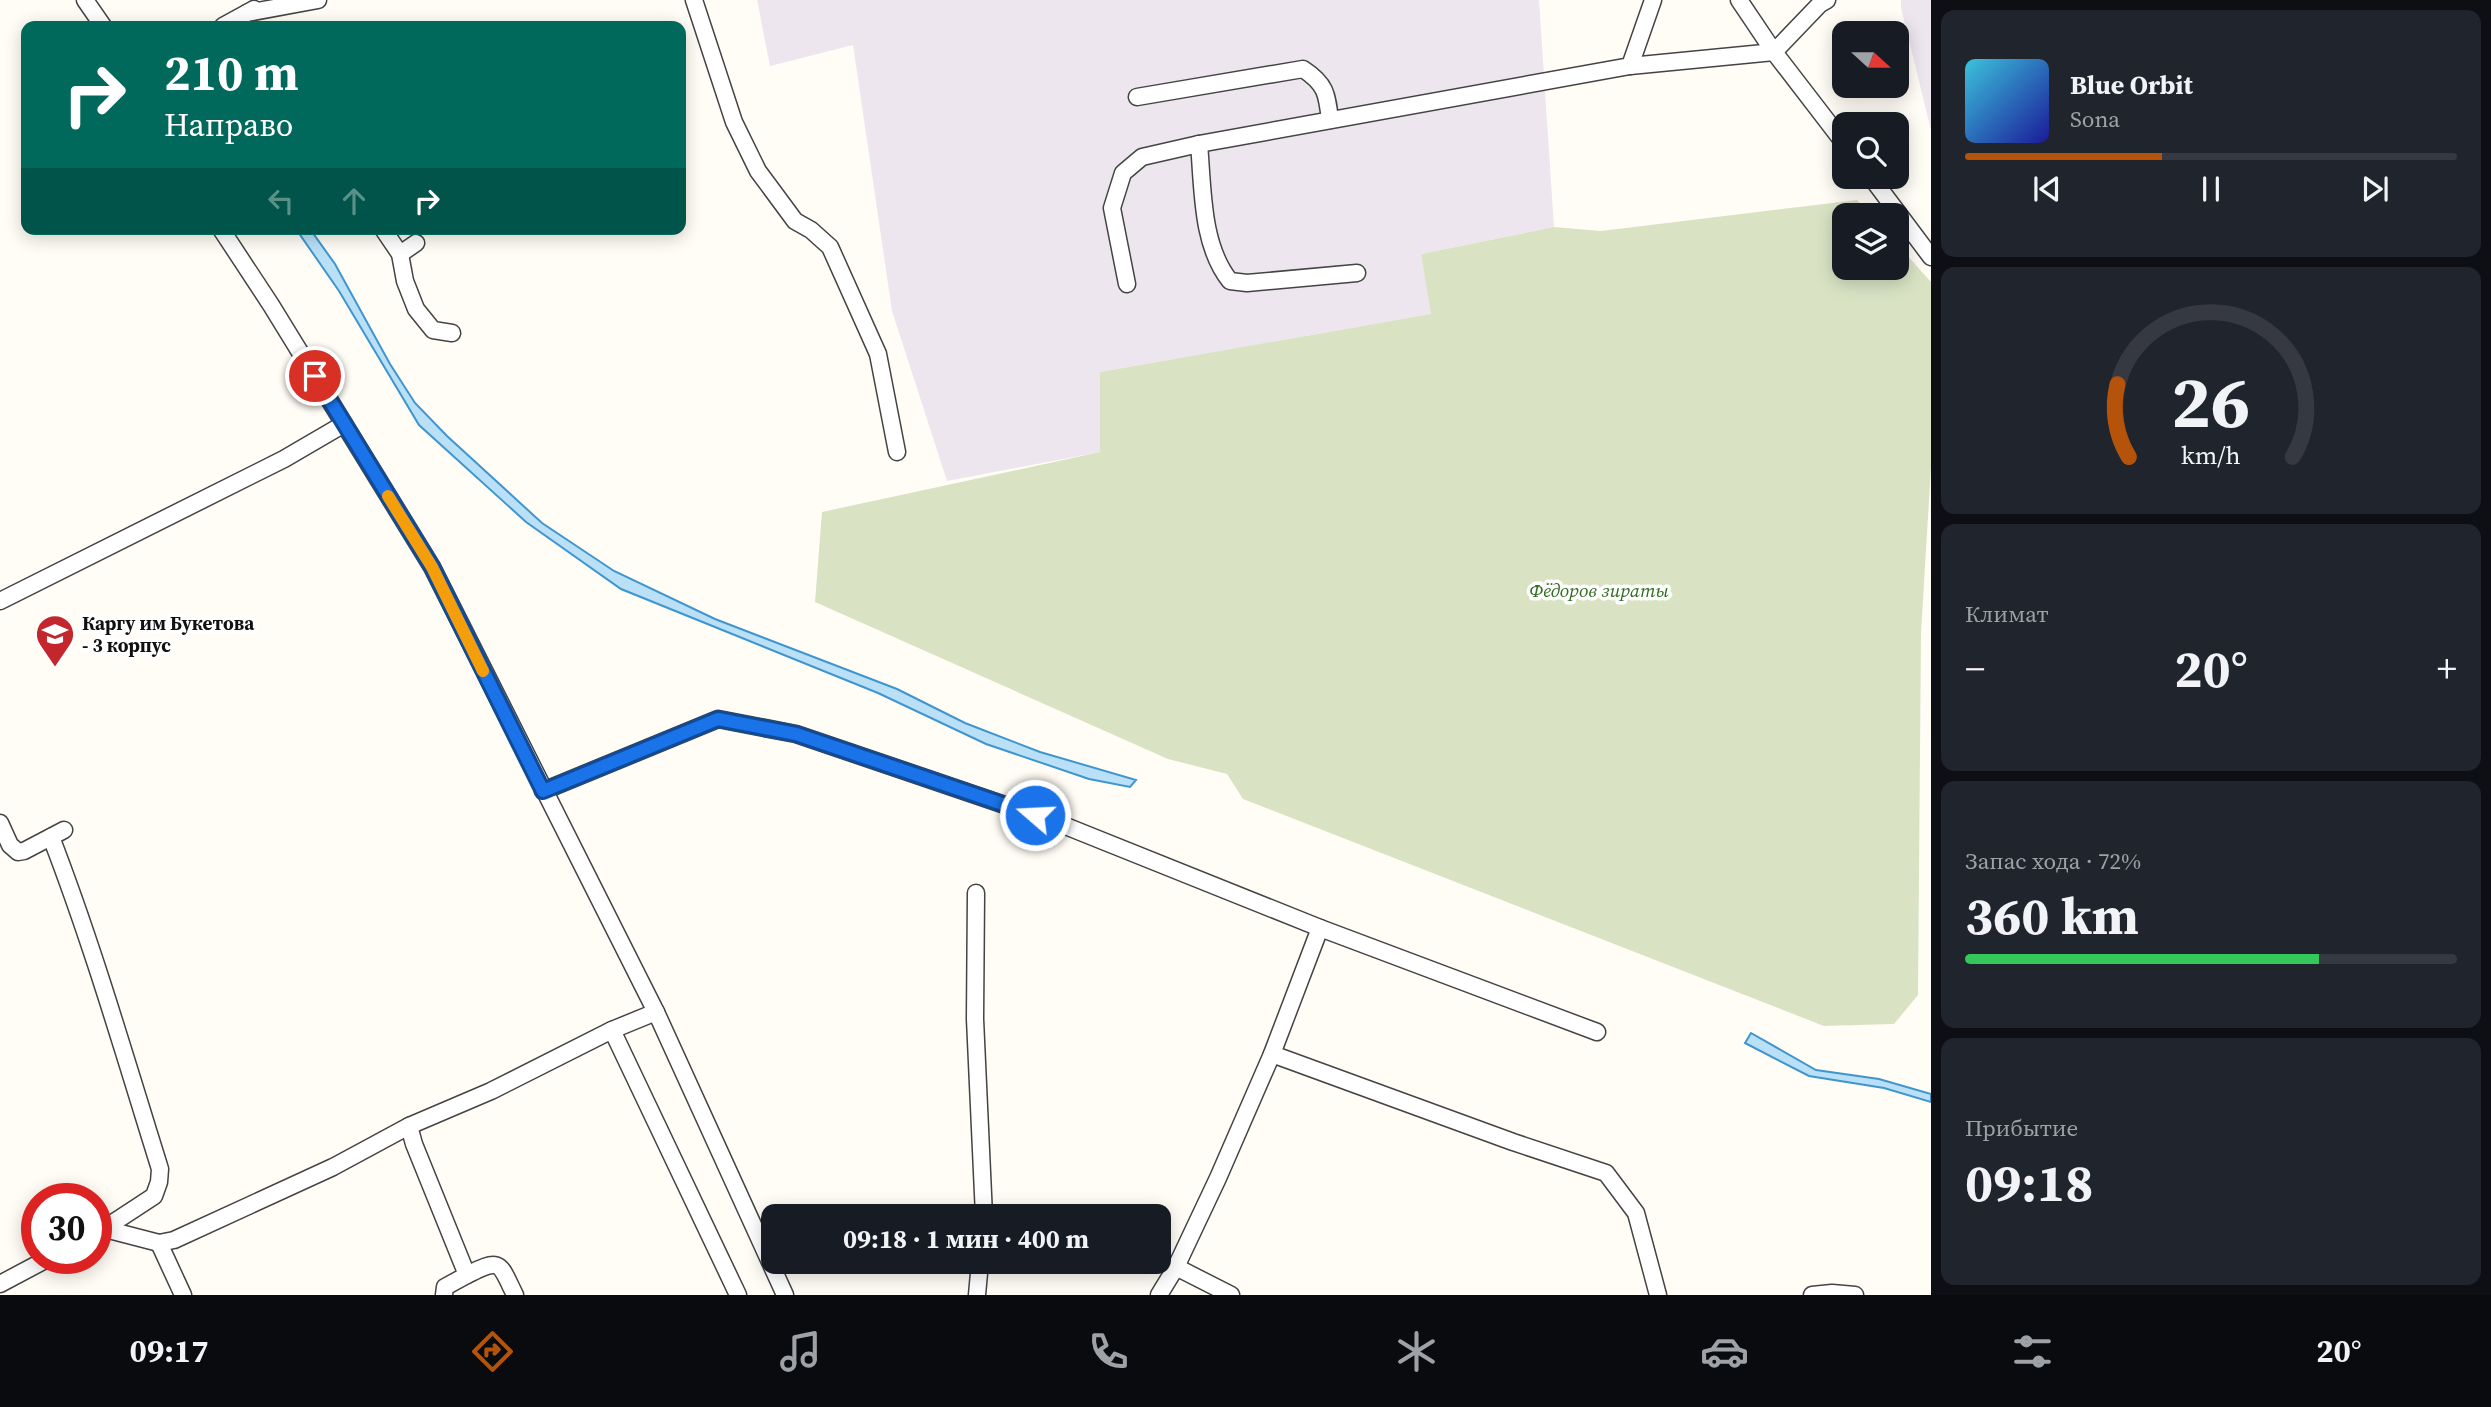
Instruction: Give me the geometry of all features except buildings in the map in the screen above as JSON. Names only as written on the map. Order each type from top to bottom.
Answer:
[{"type":"street","points":[[85,0],[100,21]]},
{"type":"street","points":[[237,21],[275,0]]},
{"type":"street","points":[[239,21],[318,0]]},
{"type":"street","points":[[694,0],[734,122],[758,171],[795,221],[811,230],[830,247],[878,354],[897,452]]},
{"type":"street","points":[[1630,66],[1653,0]]},
{"type":"street","points":[[1739,0],[1774,52],[1832,127]]},
{"type":"street","points":[[1127,284],[1112,208],[1123,173],[1142,157],[1199,144],[1630,66],[1774,52],[1827,0]]},
{"type":"street","points":[[1137,97],[1303,69],[1318,79],[1327,94],[1330,121]]},
{"type":"street","points":[[1199,144],[1206,220],[1217,266],[1230,281],[1247,283],[1356,273]]},
{"type":"street","points":[[1880,189],[1931,257]]},
{"type":"street","points":[[225,235],[432,567],[656,1012],[785,1295]]},
{"type":"street","points":[[387,235],[400,254],[405,281],[416,309],[433,330],[452,332]]},
{"type":"street","points":[[400,254],[416,243]]},
{"type":"street","points":[[0,601],[284,459],[344,424]]},
{"type":"street","points":[[543,791],[718,719],[796,734],[1045,818],[1320,928],[1597,1032]]},
{"type":"street","points":[[0,823],[10,845],[18,852],[57,833],[160,1169],[154,1196],[112,1224]]},
{"type":"street","points":[[975,893],[975,1019],[983,1204]]},
{"type":"street","points":[[1159,1295],[1176,1267],[1223,1167],[1272,1054],[1320,928]]},
{"type":"street","points":[[112,1234],[159,1243],[174,1240],[273,1195],[409,1126],[491,1091],[612,1030],[656,1012]]},
{"type":"street","points":[[612,1030],[738,1295]]},
{"type":"street","points":[[1272,1054],[1606,1173],[1636,1213],[1658,1295]]},
{"type":"street","points":[[409,1126],[467,1275]]},
{"type":"street","points":[[159,1243],[183,1295]]},
{"type":"street","points":[[444,1295],[444,1287],[489,1264],[496,1264],[502,1269],[516,1295]]},
{"type":"street","points":[[1176,1267],[1231,1295]]},
{"type":"street","points":[[0,1284],[21,1273]]},
{"type":"street","points":[[977,1295],[979,1274]]},
{"type":"street","points":[[1812,1295],[1855,1295]]},
{"type":"shaded area","points":[[757,0],[1539,0],[1554,227],[1421,254],[1432,314],[1100,372],[1100,452],[947,481],[892,311],[853,45],[770,66]]},
{"type":"shaded area","points":[[1901,0],[1931,0],[1931,130],[1909,41],[1909,21],[1904,21]]},
{"type":"green space","name":"Фёдоров зираты","points":[[1857,200],[1860,203],[1832,203]]},
{"type":"green space","name":"Фёдоров зираты","points":[[1832,203],[1832,280],[1909,280],[1909,257],[1931,282],[1931,467],[1921,633],[1918,995],[1894,1024],[1824,1026],[1243,799],[1227,774],[1168,759],[815,602],[822,512],[1100,452],[1100,372],[1431,314],[1421,254],[1554,227],[1601,231]]},
{"type":"water","points":[[300,235],[314,235],[335,264],[390,364],[415,403],[542,523],[614,571],[715,619],[897,689],[965,723],[1040,752],[1136,780],[1130,787],[1089,779],[986,744],[878,693],[621,589],[526,522],[419,425],[339,291]]},
{"type":"water","points":[[1751,1033],[1816,1070],[1879,1079],[1931,1094],[1931,1102],[1884,1088],[1809,1076],[1745,1043]]},
{"type":"slow traffic","points":[[388,496],[432,567],[483,671]]},
{"type":"place","name":"Каргу им Букетова - 3 корпус","points":[[55,668]]},
{"type":"route","points":[[315,376],[432,567],[543,791],[718,719],[796,734],[1035,815]]}]
